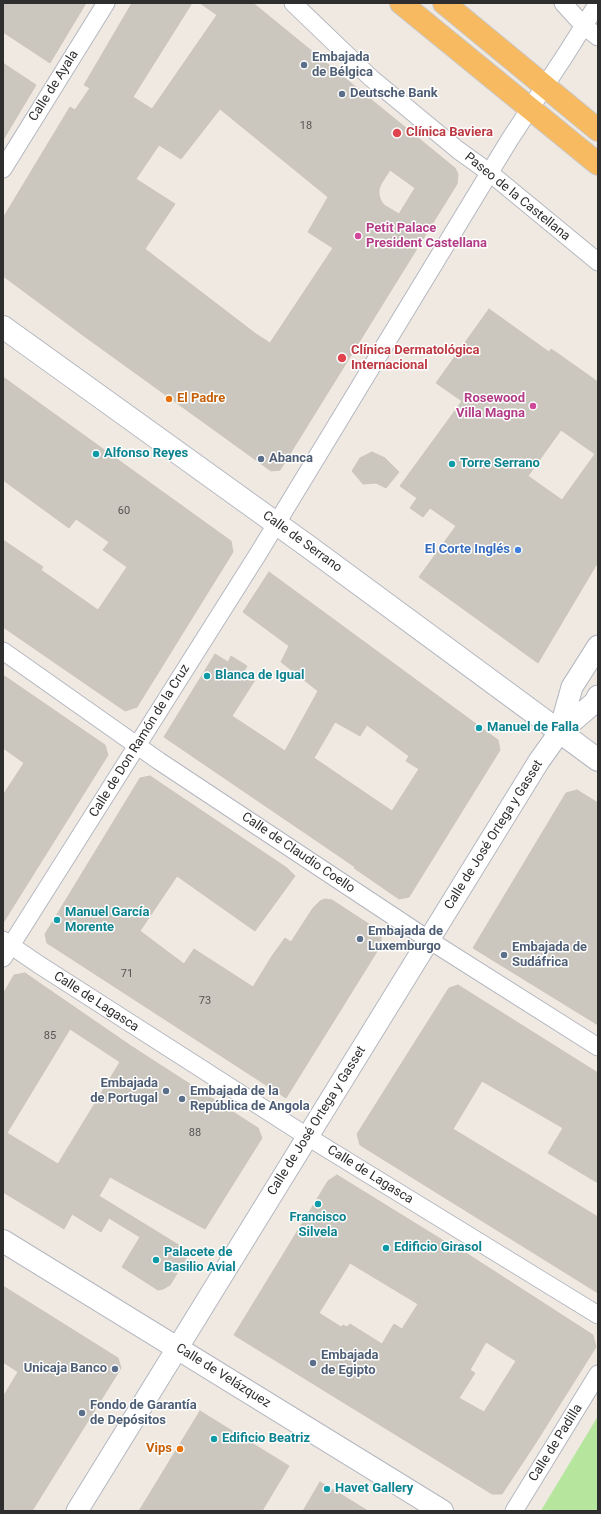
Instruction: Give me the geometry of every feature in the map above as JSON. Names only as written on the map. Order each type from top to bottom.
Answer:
[{"type":"highway","points":[[401,3],[598,164]]},
{"type":"highway","points":[[444,3],[598,130]]},
{"type":"main road","name":"Calle de Serrano","points":[[3,327],[276,524],[559,733],[598,760]]},
{"type":"main road","name":"Calle de Velázquez","points":[[3,1241],[442,1511]]},
{"type":"street","name":"Calle de Ayala","points":[[3,169],[106,3]]},
{"type":"street","name":"Paseo de la Castellana","points":[[293,3],[371,78],[598,262]]},
{"type":"street","points":[[562,3],[584,26],[598,37]]},
{"type":"street","name":"Calle de Don Ramón de la Cruz","points":[[6,947],[138,745],[276,524],[510,139],[598,3]]},
{"type":"street","name":"Calle de José Ortega y Gasset","points":[[559,733],[572,687],[598,646]]},
{"type":"street","name":"Calle de Claudio Coello","points":[[3,651],[159,761],[429,940],[598,1047]]},
{"type":"street","name":"Calle de José Ortega y Gasset","points":[[77,1511],[539,761],[559,733],[595,702],[598,696]]},
{"type":"street","name":"Calle de Lagasca","points":[[6,947],[38,964],[308,1137],[598,1315]]},
{"type":"street","name":"Calle de Padilla","points":[[514,1511],[598,1374]]},
{"type":"green space","points":[[598,1416],[598,1511],[541,1511],[542,1509]]},
{"type":"building","points":[[3,3],[86,3],[50,63],[3,32]]},
{"type":"building","points":[[132,3],[192,3],[133,97],[152,109],[217,15],[200,3],[253,3],[455,168],[458,174],[457,184],[280,470],[271,471],[3,276],[3,218],[70,107],[75,110],[90,88],[84,85]],"holes":[[[220,109],[328,197],[308,232],[333,248],[270,343],[256,334],[145,249],[175,204],[136,179],[159,145],[181,159]],[[390,170],[415,188],[399,214],[384,205],[379,195],[381,184]]]},
{"type":"building","points":[[3,63],[36,85],[3,140]]},
{"type":"building","points":[[489,309],[549,352],[551,349],[598,382],[598,562],[538,663],[419,577],[456,526],[430,508],[423,517],[410,508],[417,498],[400,486],[462,401],[436,383]],"holes":[[[561,430],[595,454],[562,500],[528,476]]]},
{"type":"building","points":[[3,377],[231,541],[233,552],[137,707],[125,711],[3,627],[3,540],[43,567],[41,570],[98,610],[127,567],[103,550],[109,542],[76,519],[69,528],[3,480]]},
{"type":"building","points":[[372,452],[385,458],[399,472],[386,488],[376,483],[363,484],[352,471],[360,458]]},
{"type":"building","points":[[269,572],[498,740],[500,750],[409,897],[399,899],[354,868],[355,867],[164,737],[215,654],[228,662],[231,656],[247,666],[243,673],[255,680],[232,716],[285,751],[318,691],[281,662],[289,646],[243,612]],"holes":[[[335,722],[360,736],[367,725],[409,756],[406,761],[419,769],[392,811],[314,758]]]},
{"type":"building","points":[[3,675],[105,745],[108,755],[3,923],[3,795],[24,763],[3,748]]},
{"type":"building","points":[[150,776],[287,868],[295,876],[255,931],[177,876],[140,931],[184,964],[194,949],[253,987],[285,938],[291,942],[313,908],[320,901],[325,899],[332,900],[378,930],[381,934],[381,945],[286,1098],[47,943],[45,934],[140,778]]},
{"type":"building","points":[[577,790],[598,803],[598,1025],[473,948],[566,793]]},
{"type":"building","points":[[25,973],[131,1046],[258,1128],[262,1138],[205,1229],[110,1177],[99,1196],[190,1252],[170,1285],[163,1289],[158,1290],[122,1267],[140,1237],[109,1218],[101,1232],[72,1214],[64,1229],[3,1192],[3,994],[14,975]],"holes":[[[70,1029],[120,1062],[58,1164],[7,1133]]]},
{"type":"building","points":[[458,985],[598,1073],[598,1183],[548,1153],[563,1128],[482,1081],[453,1129],[598,1217],[598,1293],[360,1145],[357,1134],[449,988]]},
{"type":"building","points":[[337,1175],[465,1254],[466,1253],[593,1335],[596,1347],[502,1494],[492,1494],[234,1335],[328,1181]],"holes":[[[350,1263],[418,1304],[402,1329],[394,1324],[382,1344],[350,1324],[347,1327],[343,1325],[341,1327],[319,1313]],[[486,1342],[516,1361],[484,1412],[459,1398],[475,1373],[470,1370]]]},
{"type":"building","points":[[3,1286],[118,1358],[121,1368],[32,1511],[3,1511],[3,1397],[18,1372],[3,1362]]},
{"type":"building","name":"Edificio Beatriz","points":[[200,1411],[289,1466],[262,1511],[139,1511]]},
{"type":"building","points":[[320,1482],[342,1495],[368,1511],[303,1511]]},
{"type":"place","name":"Embajada de Bélgica","points":[[304,65]]},
{"type":"place","name":"Deutsche Bank","points":[[342,94]]},
{"type":"place","name":"Clínica Baviera","points":[[397,133]]},
{"type":"place","name":"Petit Palace President Castellana","points":[[358,236]]},
{"type":"place","name":"Clínica Dermatológica Internacional","points":[[342,358]]},
{"type":"place","name":"El Padre","points":[[169,399]]},
{"type":"place","name":"Rosewood Villa Magna","points":[[533,406]]},
{"type":"place","name":"Alfonso Reyes","points":[[96,454]]},
{"type":"place","name":"Abanca","points":[[261,459]]},
{"type":"place","name":"Torre Serrano","points":[[452,464]]},
{"type":"place","name":"El Corte Inglés","points":[[518,550]]},
{"type":"place","name":"Blanca de Igual","points":[[207,676]]},
{"type":"place","name":"Manuel de Falla","points":[[479,728]]},
{"type":"place","name":"Manuel García Morente","points":[[57,920]]},
{"type":"place","name":"Embajada de Luxemburgo","points":[[360,939]]},
{"type":"place","name":"Embajada de Sudáfrica","points":[[504,955]]},
{"type":"place","name":"Embajada de Portugal","points":[[166,1091]]},
{"type":"place","name":"Embajada de la República de Angola","points":[[182,1099]]},
{"type":"place","name":"Francisco Silvela","points":[[318,1204]]},
{"type":"place","name":"Edificio Girasol","points":[[386,1248]]},
{"type":"place","name":"Palacete de Basilio Avial","points":[[156,1260]]},
{"type":"place","name":"Embajada de Egipto","points":[[313,1363]]},
{"type":"place","name":"Unicaja Banco","points":[[115,1369]]},
{"type":"place","name":"Fondo de Garantía de Depósitos","points":[[82,1413]]},
{"type":"place","name":"Edificio Beatriz","points":[[214,1439]]},
{"type":"place","name":"Vips","points":[[180,1449]]},
{"type":"place","name":"Havet Gallery","points":[[327,1489]]}]
